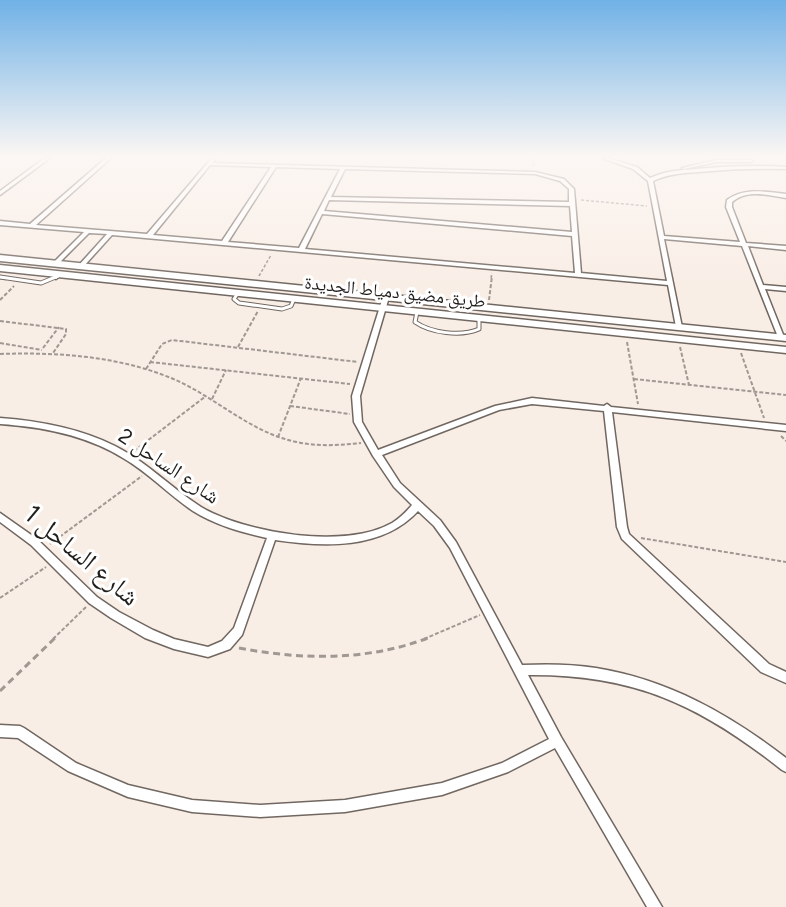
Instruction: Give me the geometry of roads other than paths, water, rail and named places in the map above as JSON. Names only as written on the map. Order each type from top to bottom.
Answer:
[{"type":"street","points":[[31,226],[60,200]]},
{"type":"street","points":[[149,236],[178,200]]},
{"type":"street","points":[[224,243],[252,200]]},
{"type":"street","points":[[301,250],[326,200]]},
{"type":"street","points":[[470,200],[572,202],[578,275]]},
{"type":"street","points":[[654,200],[680,327]]},
{"type":"street","points":[[730,200],[744,244],[783,338]]},
{"type":"street","points":[[320,212],[574,234]]},
{"type":"street","points":[[0,223],[670,283]]},
{"type":"street","points":[[56,263],[88,231]]},
{"type":"street","points":[[81,266],[111,233]]},
{"type":"street","points":[[661,237],[786,248]]},
{"type":"street","name":"طريق مضيق دمياط الجديدة","points":[[0,258],[255,284],[385,302],[417,311],[786,350]]},
{"type":"street","name":"طريق مضيق دمياط الجديدة","points":[[1,272],[61,274],[294,298],[488,308],[783,338]]},
{"type":"street","points":[[761,287],[786,289]]},
{"type":"street","points":[[385,302],[356,396],[357,415],[369,442],[397,485],[437,523],[453,545],[557,741],[655,907]]},
{"type":"street","points":[[376,454],[514,403],[550,401],[786,428]]},
{"type":"street","points":[[607,407],[625,536],[765,668],[786,678]]},
{"type":"street","name":"شارع الساحل 2","points":[[0,421],[42,425],[73,432],[101,442],[149,470],[186,501],[211,516],[240,528],[272,536],[328,539],[375,534],[406,518],[417,506]]},
{"type":"street","name":"شارع الساحل 1","points":[[0,517],[43,549],[93,600],[126,622],[174,644],[201,652],[214,651],[226,645],[237,631],[272,536]]},
{"type":"street","points":[[521,670],[551,668],[582,670],[645,684],[711,714],[744,734],[786,766]]},
{"type":"street","points":[[0,731],[20,732],[72,767],[128,791],[192,806],[260,811],[345,806],[442,789],[504,768],[557,741]]},
{"type":"lane","points":[[1,272],[21,280],[45,284],[56,280],[61,274]]},
{"type":"lane","points":[[238,292],[234,299],[237,302],[282,309],[291,306],[294,298]]},
{"type":"lane","points":[[417,311],[415,322],[422,327],[470,333],[479,329],[479,318]]}]
